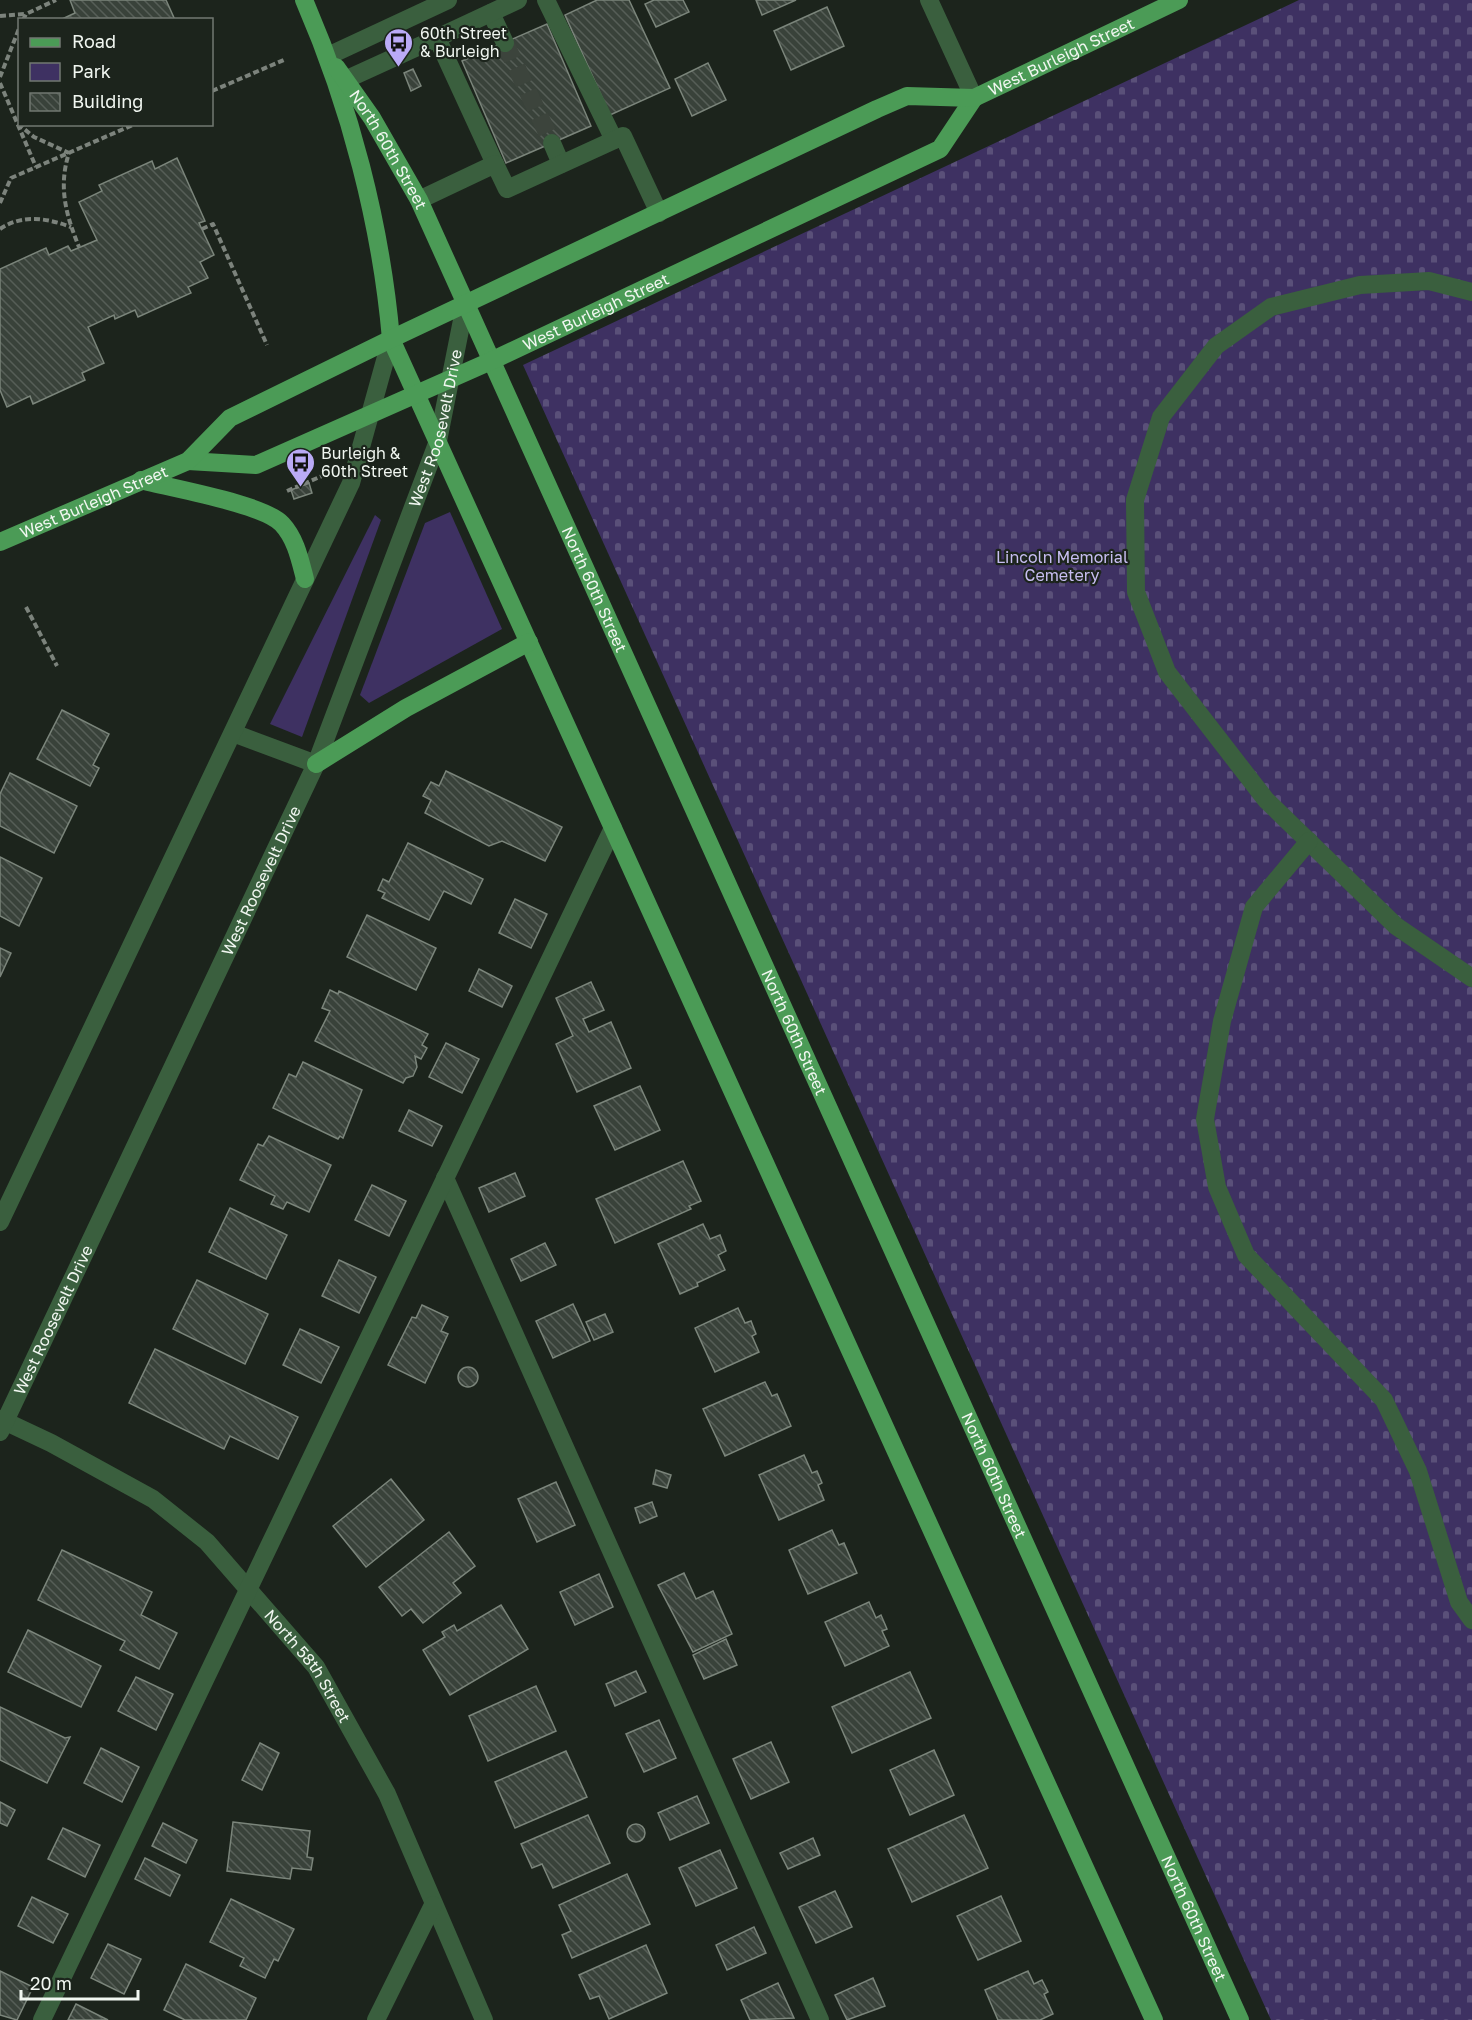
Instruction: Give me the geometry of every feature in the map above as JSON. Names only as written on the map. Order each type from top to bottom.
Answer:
[{"type":"main road","name":"North 60th Street","points":[[304,0],[328,56],[373,213],[387,287],[391,339],[1154,2020]]},
{"type":"main road","name":"West Burleigh Street","points":[[0,542],[188,461],[230,418],[391,339],[907,96],[974,98],[1179,0]]},
{"type":"main road","name":"North 60th Street","points":[[328,56],[372,118],[418,200],[1240,2020]]},
{"type":"main road","name":"West Burleigh Street","points":[[188,461],[256,465],[491,361],[940,149],[974,98]]},
{"type":"main road","points":[[141,480],[250,507],[281,522],[295,542],[305,579]]},
{"type":"main road","points":[[316,764],[406,708],[529,642]]},
{"type":"street","points":[[328,56],[447,0]]},
{"type":"street","points":[[345,80],[518,0]]},
{"type":"street","points":[[546,0],[614,140]]},
{"type":"street","points":[[929,0],[974,98]]},
{"type":"street","points":[[490,13],[505,43]]},
{"type":"street","points":[[437,38],[507,189],[623,136],[659,213]]},
{"type":"street","points":[[552,143],[561,164]]},
{"type":"street","points":[[418,200],[495,164]]},
{"type":"street","points":[[1472,292],[1429,281],[1360,285],[1271,307],[1216,346],[1161,417],[1135,500],[1136,592],[1167,672],[1266,800],[1396,926],[1472,978]]},
{"type":"street","name":"West Roosevelt Drive","points":[[2,1424],[316,764],[438,441],[465,305]]},
{"type":"street","points":[[0,1222],[351,483],[391,339]]},
{"type":"street","points":[[233,733],[316,764]]},
{"type":"street","points":[[42,2020],[613,828]]},
{"type":"street","points":[[1309,842],[1254,907],[1222,1021],[1205,1119],[1217,1187],[1246,1255],[1384,1400],[1418,1471],[1459,1602],[1472,1620]]},
{"type":"street","points":[[445,1178],[820,2020]]},
{"type":"street","name":"North 58th Street","points":[[2,1424],[51,1443],[153,1499],[207,1542],[316,1667],[387,1794],[484,2020]]},
{"type":"street","points":[[375,2020],[433,1905]]},
{"type":"path","points":[[0,16],[26,14],[56,0]]},
{"type":"path","points":[[24,18],[26,14]]},
{"type":"path","points":[[0,77],[18,31]]},
{"type":"path","points":[[213,91],[286,58]]},
{"type":"path","points":[[0,83],[18,124]]},
{"type":"path","points":[[19,126],[36,167]]},
{"type":"path","points":[[20,126],[34,137],[69,153]]},
{"type":"path","points":[[0,203],[11,178],[130,126]]},
{"type":"path","points":[[69,153],[62,174],[62,191],[71,227],[80,247]]},
{"type":"path","points":[[0,229],[28,218],[52,220],[71,227]]},
{"type":"path","points":[[202,229],[213,224],[267,345]]},
{"type":"path","points":[[278,495],[325,475]]},
{"type":"path","points":[[26,607],[57,666]]},
{"type":"green space","name":"Lincoln Memorial Cemetery","points":[[1299,0],[1472,0],[1472,2020],[1271,2020],[523,365]]},
{"type":"green space","points":[[450,512],[502,629],[369,703],[360,695],[425,523]]},
{"type":"green space","points":[[375,515],[381,520],[302,737],[270,724]]},
{"type":"building","points":[[70,0],[166,0],[174,18],[64,18],[75,13]]},
{"type":"building","points":[[597,0],[629,0],[670,88],[610,115],[565,15]]},
{"type":"building","points":[[654,0],[683,0],[689,12],[656,27],[645,4]]},
{"type":"building","points":[[756,0],[796,0],[762,15]]},
{"type":"building","points":[[827,7],[844,46],[791,70],[774,31]]},
{"type":"building","points":[[547,24],[591,126],[506,163],[462,61]]},
{"type":"building","points":[[708,63],[726,100],[692,116],[675,79]]},
{"type":"building","points":[[413,69],[421,86],[411,91],[404,73]]},
{"type":"building","points":[[177,158],[205,221],[199,223],[214,255],[200,262],[208,278],[188,287],[191,293],[138,317],[135,310],[115,319],[114,315],[88,327],[104,363],[82,373],[85,380],[33,404],[30,396],[7,407],[0,390],[0,269],[46,248],[49,255],[68,246],[71,251],[97,240],[79,202],[102,191],[99,185],[152,161],[155,169]]},
{"type":"building","points":[[309,483],[312,493],[294,499],[291,490]]},
{"type":"building","points":[[62,710],[109,734],[93,765],[99,768],[90,786],[37,759]]},
{"type":"building","points":[[446,771],[562,827],[545,861],[502,841],[489,846],[425,813],[431,800],[423,796],[431,782],[439,786]]},
{"type":"building","points":[[10,773],[77,806],[54,853],[0,826],[0,794]]},
{"type":"building","points":[[408,843],[483,879],[471,904],[444,891],[429,920],[382,898],[385,893],[378,890],[383,879],[389,882]]},
{"type":"building","points":[[0,857],[42,878],[19,926],[0,916]]},
{"type":"building","points":[[515,899],[547,914],[531,948],[499,933]]},
{"type":"building","points":[[367,915],[436,948],[416,990],[347,957]]},
{"type":"building","points":[[0,948],[11,953],[0,977]]},
{"type":"building","points":[[479,969],[512,986],[502,1007],[469,991]]},
{"type":"building","points":[[591,982],[604,1010],[583,1019],[589,1032],[611,1022],[631,1068],[577,1092],[556,1044],[573,1036],[556,998]]},
{"type":"building","points":[[330,990],[338,994],[339,991],[428,1034],[422,1045],[427,1048],[421,1059],[415,1056],[417,1067],[413,1076],[406,1078],[403,1083],[315,1041],[330,1011],[322,1008]]},
{"type":"building","points":[[446,1043],[479,1059],[462,1093],[429,1077]]},
{"type":"building","points":[[303,1062],[362,1090],[343,1138],[340,1136],[338,1139],[273,1108],[289,1074],[296,1077]]},
{"type":"building","points":[[640,1086],[660,1130],[615,1150],[594,1106]]},
{"type":"building","points":[[409,1110],[442,1126],[432,1146],[399,1131]]},
{"type":"building","points":[[269,1136],[331,1165],[309,1212],[287,1202],[283,1209],[271,1204],[275,1196],[240,1180],[258,1144],[263,1146]]},
{"type":"building","points":[[683,1161],[701,1201],[689,1206],[691,1209],[615,1243],[596,1199]]},
{"type":"building","points":[[515,1173],[525,1196],[489,1212],[479,1188]]},
{"type":"building","points":[[372,1185],[406,1201],[389,1236],[355,1220]]},
{"type":"building","points":[[230,1208],[287,1235],[266,1279],[209,1252]]},
{"type":"building","points":[[703,1224],[710,1239],[720,1235],[726,1251],[718,1255],[725,1270],[680,1294],[658,1244]]},
{"type":"building","points":[[545,1243],[556,1265],[521,1281],[511,1259]]},
{"type":"building","points":[[339,1260],[376,1277],[359,1313],[322,1296]]},
{"type":"building","points":[[197,1280],[268,1314],[245,1364],[173,1329]]},
{"type":"building","points":[[573,1304],[590,1341],[553,1358],[536,1321]]},
{"type":"building","points":[[422,1305],[448,1317],[441,1331],[448,1334],[425,1383],[388,1365],[412,1317],[416,1318]]},
{"type":"building","points":[[738,1308],[745,1323],[751,1321],[756,1334],[752,1336],[759,1352],[715,1372],[695,1328]]},
{"type":"building","points":[[605,1314],[613,1332],[594,1340],[586,1322]]},
{"type":"building","points":[[300,1329],[339,1347],[321,1383],[283,1365]]},
{"type":"building","points":[[155,1349],[298,1417],[278,1459],[230,1436],[224,1449],[129,1403]]},
{"type":"building","points":[[468,1367],[475,1370],[478,1377],[475,1384],[468,1387],[461,1384],[458,1377],[461,1370]]},
{"type":"building","points":[[765,1382],[772,1396],[777,1394],[791,1426],[725,1456],[703,1409]]},
{"type":"building","points":[[804,1455],[812,1473],[817,1471],[822,1483],[818,1485],[824,1500],[779,1520],[759,1475]]},
{"type":"building","points":[[656,1470],[671,1475],[667,1488],[653,1484]]},
{"type":"building","points":[[391,1479],[424,1520],[366,1567],[333,1526]]},
{"type":"building","points":[[556,1482],[575,1525],[537,1542],[518,1499]]},
{"type":"building","points":[[652,1502],[657,1516],[640,1523],[635,1508]]},
{"type":"building","points":[[832,1530],[839,1545],[844,1543],[857,1573],[808,1594],[789,1550]]},
{"type":"building","points":[[449,1532],[475,1566],[453,1583],[461,1593],[423,1623],[411,1609],[402,1616],[379,1587]]},
{"type":"building","points":[[62,1550],[152,1592],[141,1615],[177,1633],[159,1669],[120,1650],[125,1641],[38,1600]]},
{"type":"building","points":[[684,1573],[696,1599],[713,1591],[732,1634],[693,1652],[658,1585]]},
{"type":"building","points":[[599,1574],[613,1607],[575,1625],[560,1592]]},
{"type":"building","points":[[869,1602],[876,1618],[881,1615],[887,1629],[882,1631],[889,1646],[845,1666],[825,1622]]},
{"type":"building","points":[[501,1605],[528,1649],[450,1695],[423,1650],[445,1637],[442,1632],[454,1625],[457,1631]]},
{"type":"building","points":[[28,1630],[101,1666],[81,1707],[8,1672]]},
{"type":"building","points":[[726,1639],[737,1665],[704,1679],[693,1655]]},
{"type":"building","points":[[636,1671],[646,1692],[615,1706],[606,1684]]},
{"type":"building","points":[[910,1672],[931,1718],[852,1753],[832,1707]]},
{"type":"building","points":[[136,1677],[173,1694],[156,1730],[118,1711]]},
{"type":"building","points":[[536,1686],[556,1731],[488,1761],[469,1716]]},
{"type":"building","points":[[0,1707],[65,1738],[70,1737],[47,1783],[0,1760]]},
{"type":"building","points":[[659,1720],[676,1758],[644,1772],[626,1734]]},
{"type":"building","points":[[771,1742],[789,1782],[751,1799],[733,1759]]},
{"type":"building","points":[[260,1743],[279,1753],[262,1790],[242,1780]]},
{"type":"building","points":[[101,1748],[139,1767],[122,1802],[84,1783]]},
{"type":"building","points":[[934,1750],[954,1795],[910,1815],[890,1770]]},
{"type":"building","points":[[566,1751],[587,1797],[515,1828],[495,1782]]},
{"type":"building","points":[[697,1796],[709,1823],[670,1840],[658,1813]]},
{"type":"building","points":[[0,1802],[15,1810],[7,1826],[0,1823]]},
{"type":"building","points":[[588,1815],[610,1863],[553,1888],[542,1864],[532,1868],[521,1844]]},
{"type":"building","points":[[964,1815],[988,1868],[912,1902],[888,1849]]},
{"type":"building","points":[[233,1822],[310,1831],[307,1857],[313,1858],[311,1870],[292,1868],[290,1879],[227,1871]]},
{"type":"building","points":[[163,1823],[197,1840],[186,1863],[152,1846]]},
{"type":"building","points":[[636,1824],[642,1827],[645,1833],[642,1839],[636,1842],[630,1839],[627,1833],[630,1827]]},
{"type":"building","points":[[63,1828],[100,1845],[85,1877],[48,1859]]},
{"type":"building","points":[[813,1838],[820,1855],[788,1869],[780,1853]]},
{"type":"building","points":[[720,1850],[737,1888],[696,1906],[679,1868]]},
{"type":"building","points":[[145,1858],[180,1875],[170,1896],[135,1879]]},
{"type":"building","points":[[627,1874],[650,1924],[572,1958],[562,1935],[571,1931],[559,1905]]},
{"type":"building","points":[[835,1891],[852,1927],[816,1943],[799,1907]]},
{"type":"building","points":[[1001,1896],[1021,1941],[978,1960],[957,1916]]},
{"type":"building","points":[[32,1897],[68,1914],[53,1943],[18,1926]]},
{"type":"building","points":[[231,1899],[294,1929],[278,1961],[274,1959],[265,1978],[240,1966],[244,1958],[210,1942]]},
{"type":"building","points":[[754,1927],[766,1953],[727,1970],[716,1945]]},
{"type":"building","points":[[108,1944],[141,1959],[124,1994],[91,1978]]},
{"type":"building","points":[[646,1945],[667,1993],[609,2019],[599,1996],[590,1999],[579,1975]]},
{"type":"building","points":[[186,1964],[256,1998],[246,2020],[185,2020],[164,2010]]},
{"type":"building","points":[[0,1971],[33,1987],[17,2020],[0,2015]]},
{"type":"building","points":[[1028,1971],[1034,1984],[1042,1980],[1048,1992],[1044,1994],[1053,2014],[1040,2020],[998,2020],[985,1990]]},
{"type":"building","points":[[873,1978],[885,2006],[847,2020],[835,1995]]},
{"type":"building","points":[[778,1983],[794,2018],[750,2020],[741,2000]]},
{"type":"building","points":[[76,2004],[108,2020],[68,2020]]},
{"type":"tunnel","points":[[505,43],[552,143]]},
{"type":"place","name":"60th Street & Burleigh","points":[[399,68]]},
{"type":"place","name":"Burleigh & 60th Street","points":[[300,488]]}]
